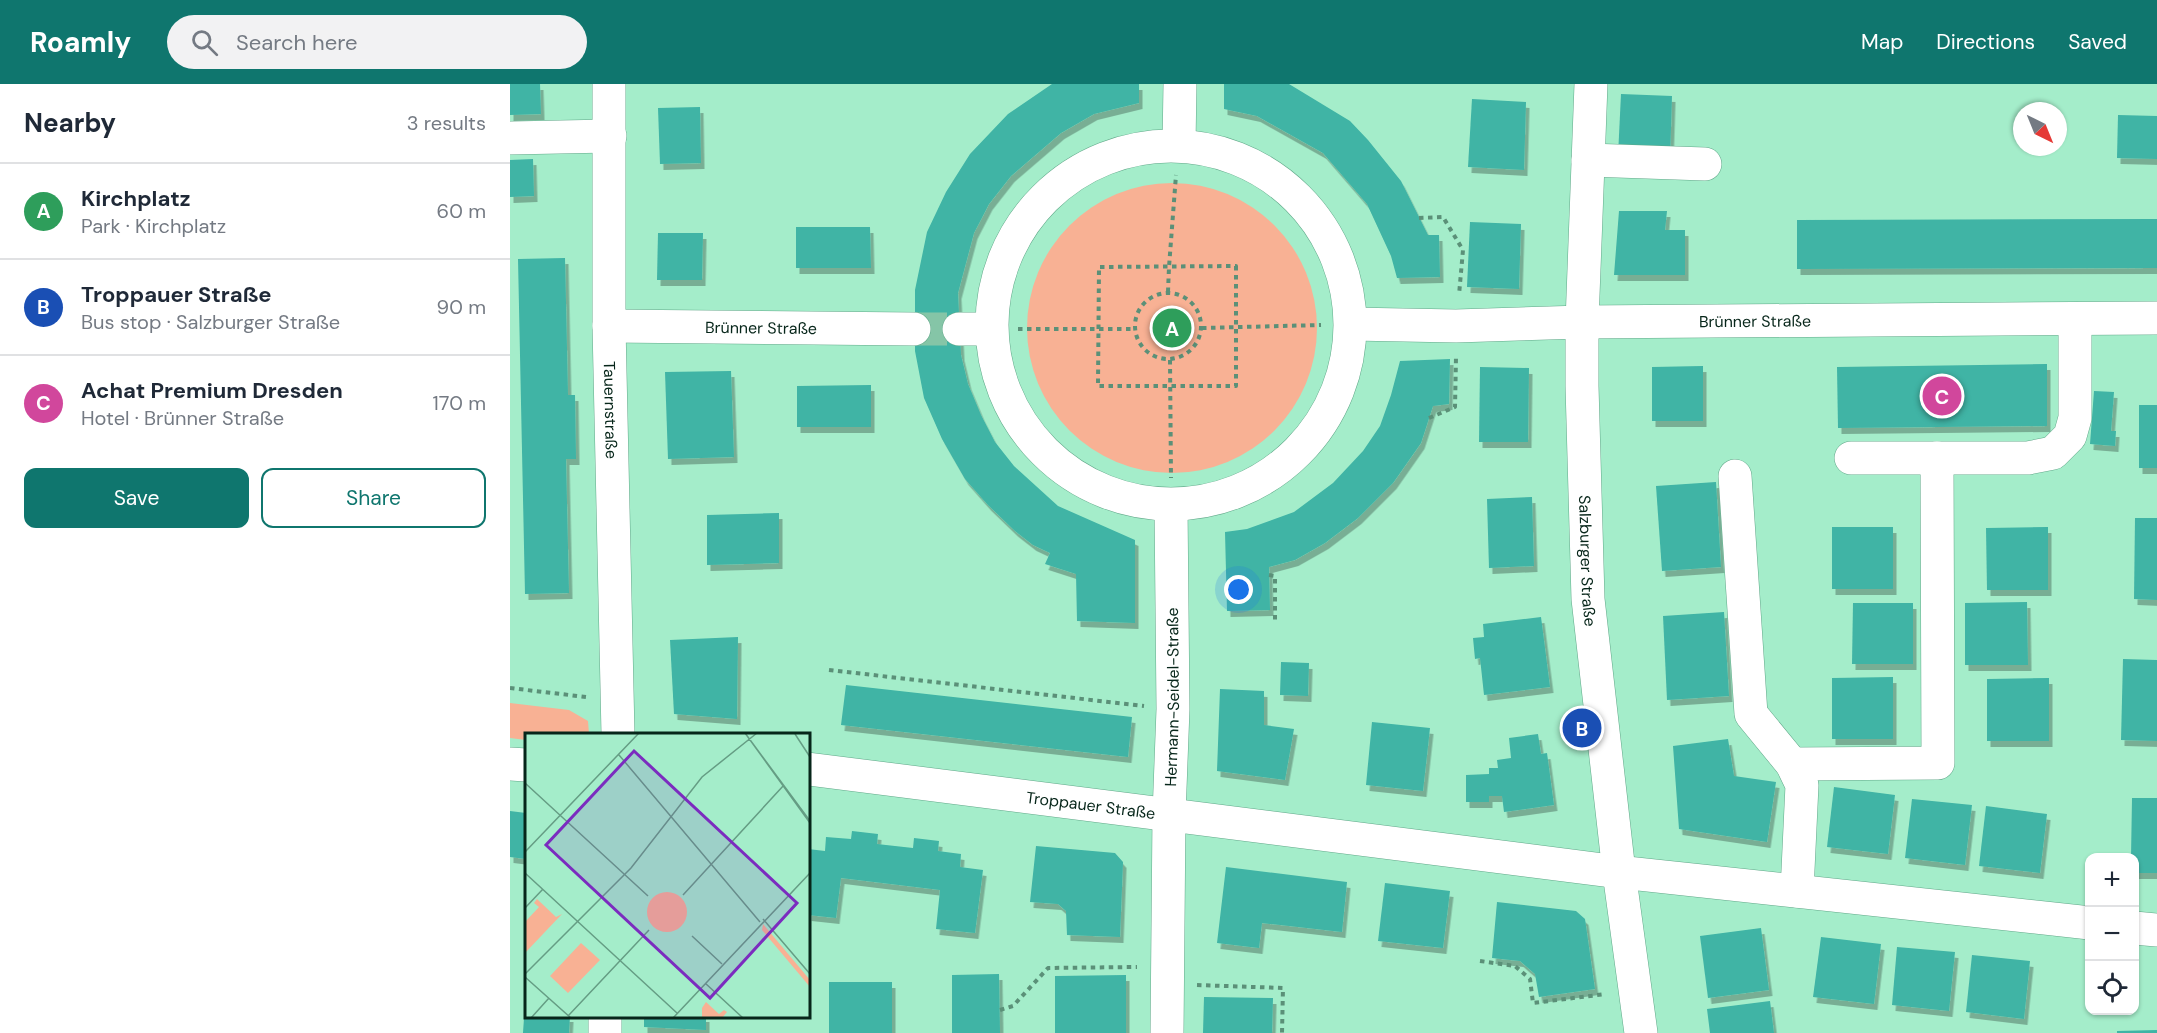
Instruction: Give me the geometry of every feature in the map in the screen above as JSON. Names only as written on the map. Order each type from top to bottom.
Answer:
[{"type":"street","name":"Tauernstraße","points":[[609,84],[609,326],[618,733]]},
{"type":"street","points":[[1179,145],[1180,84]]},
{"type":"street","name":"Salzburger Straße","points":[[1592,84],[1582,322],[1588,599],[1619,872],[1641,1033]]},
{"type":"street","points":[[510,138],[610,136]]},
{"type":"street","points":[[1179,145],[1233,155],[1281,182],[1319,221],[1343,270],[1351,324],[1342,380],[1317,430],[1285,463],[1277,471],[1227,496],[1171,506],[1116,497],[1066,472],[1026,434],[974,329],[1025,218],[1067,177],[1120,152],[1179,145]]},
{"type":"street","points":[[1588,160],[1705,164]]},
{"type":"street","name":"Brünner Straße","points":[[1351,324],[1456,326],[1582,322],[2157,318]]},
{"type":"street","points":[[1851,458],[2028,459],[2054,453],[2070,436],[2075,418],[2075,319]]},
{"type":"street","name":"Brünner Straße","points":[[609,326],[914,329]]},
{"type":"street","points":[[1792,764],[1938,763],[1937,458]]},
{"type":"street","points":[[1735,476],[1751,714],[1792,764],[1803,785],[1797,891]]},
{"type":"street","name":"Hermann-Seidel-Straße","points":[[1167,1033],[1169,815],[1173,709],[1171,506]]},
{"type":"street","points":[[510,764],[525,765]]},
{"type":"street","name":"Troppauer Straße","points":[[810,768],[1619,872],[2085,922]]},
{"type":"street","points":[[2139,928],[2157,930]]},
{"type":"path","points":[[1168,292],[1179,145]]},
{"type":"path","points":[[1419,218],[1443,217],[1463,250],[1456,326],[1455,407],[1429,418]]},
{"type":"path","points":[[1236,266],[1236,386],[1098,386],[1099,267],[1169,267],[1236,266]]},
{"type":"path","points":[[1168,292],[1179,294],[1196,307],[1201,317],[1202,328],[1196,346],[1180,358],[1170,360],[1150,355],[1137,339],[1135,329],[1140,308],[1148,300],[1168,292]]},
{"type":"path","points":[[1202,328],[1351,324]]},
{"type":"path","points":[[974,329],[1135,329]]},
{"type":"path","points":[[1170,360],[1171,506]]},
{"type":"path","points":[[1269,574],[1275,576],[1275,624]]},
{"type":"path","points":[[829,669],[1173,709]]},
{"type":"path","points":[[510,688],[617,700]]},
{"type":"path","points":[[1480,961],[1515,966],[1530,979],[1533,1003],[1636,991]]},
{"type":"path","points":[[1000,1010],[1013,1006],[1048,968],[1168,966]]},
{"type":"path","points":[[1205,985],[1283,988],[1282,1033]]},
{"type":"shaded area","points":[[1186,183],[1214,189],[1241,200],[1275,225],[1293,247],[1306,272],[1315,300],[1317,328],[1315,356],[1306,384],[1293,409],[1275,431],[1253,449],[1228,462],[1200,471],[1158,473],[1130,467],[1103,456],[1069,431],[1051,409],[1038,384],[1029,356],[1027,314],[1033,286],[1044,259],[1069,225],[1091,207],[1116,194],[1144,185]]},
{"type":"shaded area","points":[[510,703],[569,710],[588,721],[589,733],[525,733],[525,740],[510,738]]},
{"type":"building","points":[[510,84],[540,84],[541,114],[510,115]]},
{"type":"building","points":[[1052,84],[1139,84],[1139,103],[1094,114],[1061,133],[1011,176],[989,204],[974,233],[958,293],[961,355],[968,384],[981,415],[995,442],[1014,466],[1058,506],[1135,540],[1135,623],[1077,621],[1076,574],[1045,564],[1050,553],[1033,545],[1015,531],[965,479],[942,439],[924,398],[915,351],[915,290],[927,232],[946,192],[970,154],[1008,114]]},
{"type":"building","points":[[1224,84],[1289,84],[1350,121],[1401,181],[1428,235],[1439,235],[1440,277],[1397,278],[1391,256],[1367,204],[1323,153],[1257,116],[1224,109]]},
{"type":"building","points":[[1621,94],[1672,96],[1670,158],[1618,156]]},
{"type":"building","points":[[1472,99],[1526,102],[1524,170],[1468,167]]},
{"type":"building","points":[[700,107],[701,163],[660,164],[658,108]]},
{"type":"building","points":[[2118,115],[2157,116],[2157,159],[2117,158]]},
{"type":"building","points":[[533,159],[534,196],[510,197],[510,160]]},
{"type":"building","points":[[1619,211],[1667,211],[1665,230],[1685,230],[1685,275],[1614,275]]},
{"type":"building","points":[[2157,219],[2157,268],[1797,269],[1797,220]]},
{"type":"building","points":[[1470,222],[1521,224],[1519,289],[1467,287]]},
{"type":"building","points":[[796,227],[870,227],[871,268],[796,268]]},
{"type":"building","points":[[658,233],[703,233],[702,280],[657,280]]},
{"type":"building","points":[[565,258],[568,395],[575,395],[576,459],[566,459],[569,593],[525,594],[518,259]]},
{"type":"building","points":[[1450,359],[1449,404],[1433,406],[1421,443],[1393,483],[1358,518],[1325,543],[1295,560],[1269,567],[1270,610],[1227,611],[1225,532],[1247,529],[1294,512],[1333,483],[1363,451],[1380,426],[1400,361]]},
{"type":"building","points":[[2047,364],[2047,426],[1838,428],[1837,367]]},
{"type":"building","points":[[1703,366],[1703,421],[1652,421],[1652,367]]},
{"type":"building","points":[[1480,367],[1529,368],[1528,442],[1479,442]]},
{"type":"building","points":[[731,371],[734,457],[668,459],[665,372]]},
{"type":"building","points":[[871,385],[871,427],[797,427],[797,386]]},
{"type":"building","points":[[2094,391],[2114,392],[2111,431],[2116,431],[2115,446],[2090,444]]},
{"type":"building","points":[[2139,405],[2157,405],[2157,468],[2139,468]]},
{"type":"building","points":[[1716,482],[1721,567],[1662,571],[1656,486]]},
{"type":"building","points":[[1532,497],[1534,566],[1489,568],[1487,499]]},
{"type":"building","points":[[779,513],[779,563],[707,565],[707,515]]},
{"type":"building","points":[[2135,518],[2157,518],[2157,600],[2134,599]]},
{"type":"building","points":[[1832,527],[1893,527],[1893,589],[1832,589]]},
{"type":"building","points":[[2048,527],[2048,590],[1987,590],[1986,528]]},
{"type":"building","points":[[2027,602],[2028,665],[1965,665],[1965,603]]},
{"type":"building","points":[[1853,603],[1913,603],[1913,664],[1852,664]]},
{"type":"building","points":[[1724,612],[1729,696],[1667,700],[1663,616]]},
{"type":"building","points":[[1541,617],[1550,687],[1484,695],[1480,658],[1475,659],[1473,638],[1484,637],[1483,624]]},
{"type":"building","points":[[738,637],[737,719],[674,714],[670,640]]},
{"type":"building","points":[[2123,659],[2157,660],[2157,741],[2121,740]]},
{"type":"building","points":[[1281,662],[1309,663],[1308,696],[1280,695]]},
{"type":"building","points":[[1893,677],[1893,739],[1832,739],[1832,678]]},
{"type":"building","points":[[2049,678],[2049,741],[1987,741],[1987,679]]},
{"type":"building","points":[[846,685],[1132,717],[1128,757],[841,725]]},
{"type":"building","points":[[1220,689],[1264,691],[1264,725],[1294,729],[1285,780],[1217,771]]},
{"type":"building","points":[[1372,722],[1430,728],[1423,791],[1366,785]]},
{"type":"building","points":[[1538,734],[1541,754],[1547,753],[1554,805],[1504,812],[1502,796],[1489,796],[1489,802],[1466,802],[1466,775],[1489,774],[1489,768],[1498,768],[1497,760],[1511,758],[1509,738]]},
{"type":"building","points":[[1728,739],[1734,776],[1776,782],[1767,842],[1679,829],[1673,746]]},
{"type":"building","points":[[1834,787],[1895,795],[1888,854],[1827,847]]},
{"type":"building","points":[[2132,798],[2157,798],[2157,873],[2139,873],[2139,853],[2131,853]]},
{"type":"building","points":[[1912,799],[1972,805],[1965,865],[1905,858]]},
{"type":"building","points":[[1986,806],[2047,814],[2040,873],[1979,866]]},
{"type":"building","points":[[510,811],[525,813],[525,859],[510,857]]},
{"type":"building","points":[[852,831],[878,834],[877,844],[913,848],[914,838],[939,841],[938,851],[961,854],[960,867],[983,870],[975,933],[936,929],[940,890],[841,878],[836,918],[810,915],[810,849],[825,851],[826,837],[851,839]]},
{"type":"building","points":[[1036,846],[1115,853],[1123,862],[1120,937],[1067,935],[1066,911],[1058,904],[1030,902]]},
{"type":"building","points":[[1226,867],[1347,882],[1342,932],[1262,923],[1259,948],[1217,943]]},
{"type":"building","points":[[1385,883],[1450,891],[1443,948],[1378,941]]},
{"type":"building","points":[[1497,902],[1576,911],[1585,919],[1595,989],[1539,997],[1535,974],[1520,961],[1492,958]]},
{"type":"building","points":[[1761,928],[1769,990],[1708,998],[1700,936]]},
{"type":"building","points":[[1821,937],[1881,944],[1874,1004],[1813,997]]},
{"type":"building","points":[[1897,947],[1955,952],[1949,1011],[1892,1005]]},
{"type":"building","points":[[1972,955],[2030,961],[2024,1019],[1966,1012]]},
{"type":"building","points":[[999,974],[1000,1033],[952,1033],[952,975]]},
{"type":"building","points":[[1126,975],[1126,1033],[1055,1033],[1055,976]]},
{"type":"building","points":[[829,982],[892,982],[892,1033],[829,1033]]},
{"type":"building","points":[[1204,997],[1273,998],[1272,1033],[1203,1033]]},
{"type":"building","points":[[1770,1001],[1774,1033],[1710,1033],[1707,1009]]},
{"type":"building","points":[[525,1003],[525,1018],[570,1018],[569,1033],[523,1033]]},
{"type":"building","points":[[644,1018],[706,1018],[706,1030],[644,1027]]},
{"type":"building","points":[[2157,1030],[2157,1033],[2117,1033],[2117,1031]]},
{"type":"tunnel","points":[[914,329],[959,329]]},
{"type":"place","name":"Kirchplatz","points":[[1172,328]]},
{"type":"place","name":"Achat Premium Dresden","points":[[1942,396]]},
{"type":"place","name":"Troppauer Straße","points":[[1582,728]]}]
